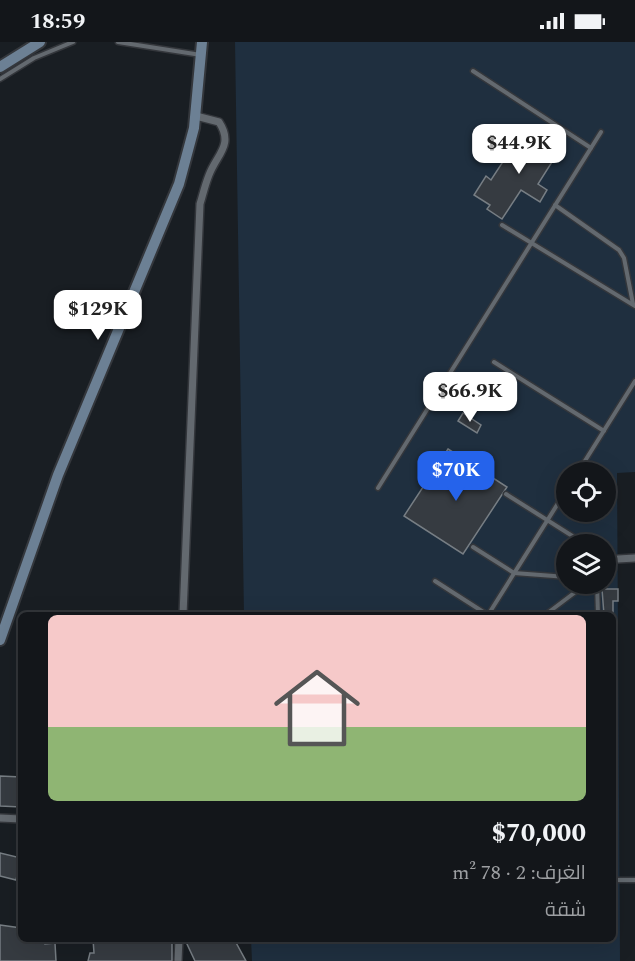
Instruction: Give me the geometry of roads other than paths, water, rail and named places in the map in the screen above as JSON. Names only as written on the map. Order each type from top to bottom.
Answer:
[{"type":"street","points":[[0,67],[40,42]]},
{"type":"street","points":[[0,640],[33,541],[66,453],[175,195],[196,116],[202,42]]},
{"type":"street","points":[[183,612],[200,204],[209,173],[225,143],[225,132],[219,122],[196,116]]},
{"type":"street","points":[[618,559],[635,558]]},
{"type":"street","points":[[0,818],[18,819]]},
{"type":"street","points":[[178,942],[178,961]]},
{"type":"lane","points":[[0,79],[34,58],[73,42]]},
{"type":"lane","points":[[118,42],[201,55]]},
{"type":"lane","points":[[473,71],[591,148]]},
{"type":"lane","points":[[378,489],[601,132]]},
{"type":"lane","points":[[555,206],[619,250],[624,258],[634,305]]},
{"type":"lane","points":[[502,225],[634,305]]},
{"type":"lane","points":[[494,362],[604,431]]},
{"type":"lane","points":[[584,462],[635,381]]},
{"type":"lane","points":[[506,494],[570,534]]},
{"type":"lane","points":[[490,612],[556,507]]},
{"type":"lane","points":[[473,547],[514,573],[556,575]]},
{"type":"lane","points":[[435,581],[483,612]]},
{"type":"lane","points":[[549,612],[573,594]]},
{"type":"lane","points":[[597,594],[598,612]]},
{"type":"lane","points":[[616,880],[635,880]]}]
